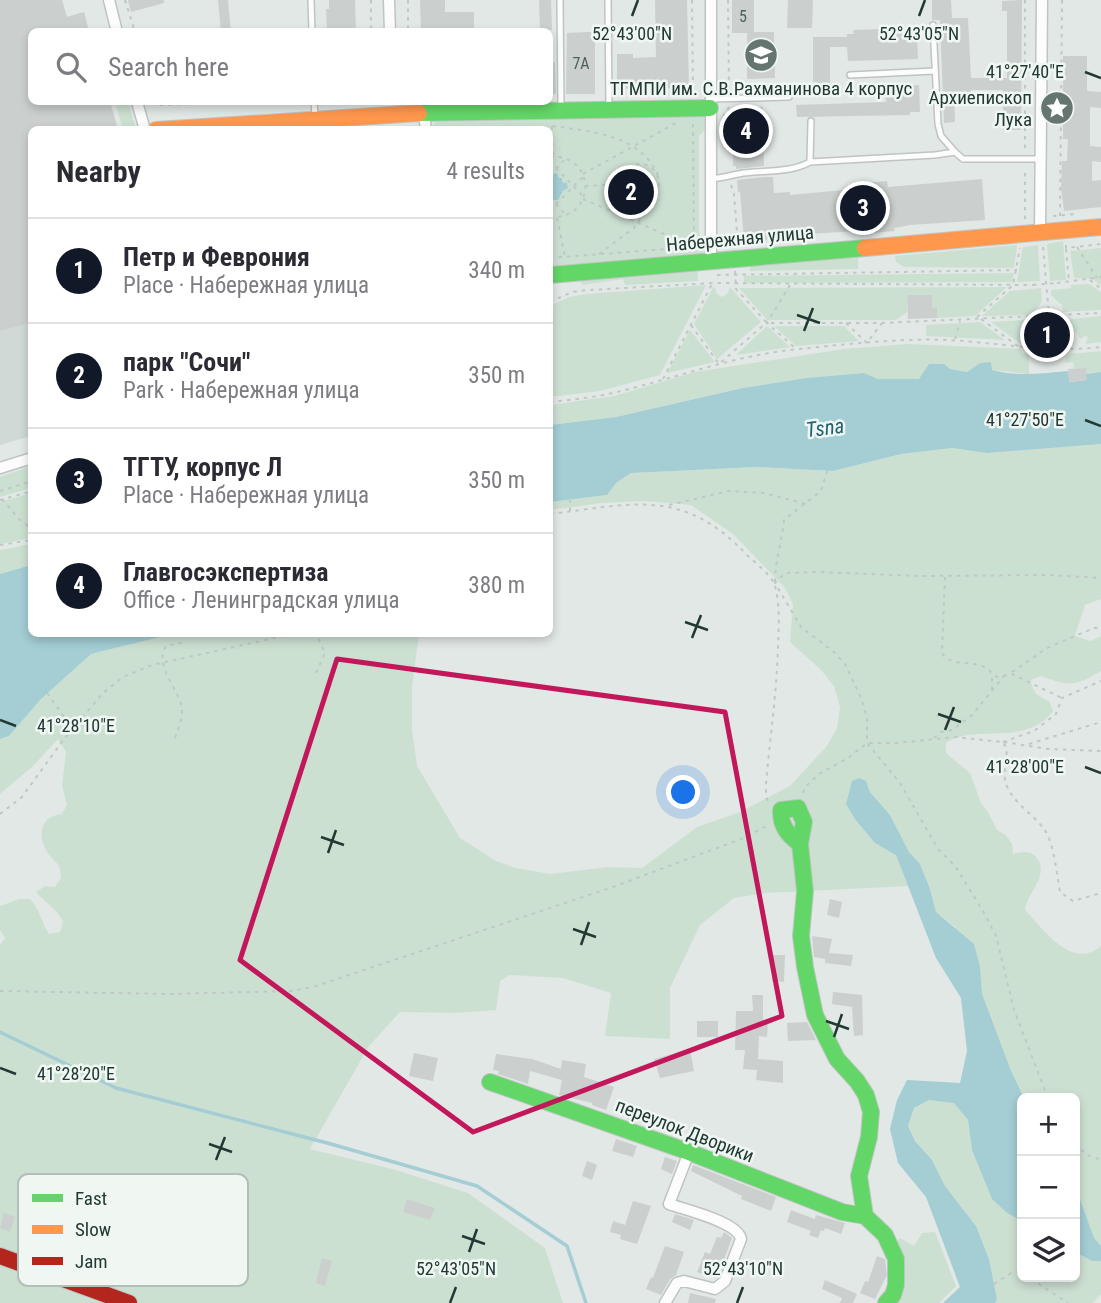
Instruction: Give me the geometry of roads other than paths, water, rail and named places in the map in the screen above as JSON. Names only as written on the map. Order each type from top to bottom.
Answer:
[{"type":"street","points":[[108,0],[116,28]]},
{"type":"street","points":[[389,0],[390,28]]},
{"type":"street","points":[[704,259],[714,108],[710,0]]},
{"type":"street","points":[[1040,225],[1042,0]]},
{"type":"street","points":[[138,105],[144,126]]},
{"type":"street","points":[[214,126],[315,119],[390,108],[423,124],[554,116],[610,109],[693,113],[714,108]]},
{"type":"street","name":"Набережная улица","points":[[553,273],[566,264],[704,259],[1062,223],[1101,227]]},
{"type":"street","points":[[0,468],[28,459]]},
{"type":"street","points":[[800,844],[784,830],[779,820],[781,810],[798,808],[804,822],[800,844],[805,891],[801,936],[815,1015],[837,1059],[866,1095],[871,1112],[869,1137],[859,1176],[865,1216],[886,1236],[896,1254],[898,1266],[895,1289],[891,1300],[886,1303]]},
{"type":"street","name":"переулок Дворики","points":[[490,1082],[689,1152],[842,1212],[865,1216]]},
{"type":"street","points":[[665,1301],[677,1283],[715,1289],[725,1281],[741,1239],[736,1229],[727,1224],[669,1204],[689,1152]]},
{"type":"street","points":[[0,1256],[18,1263]]},
{"type":"street","points":[[82,1286],[129,1303]]},
{"type":"lane","points":[[311,0],[312,28]]},
{"type":"lane","points":[[554,116],[560,0]]},
{"type":"lane","points":[[608,0],[610,109]]},
{"type":"lane","points":[[933,25],[938,124],[942,136],[963,159],[1040,159]]},
{"type":"lane","points":[[850,75],[935,71]]},
{"type":"lane","points":[[714,108],[729,98],[789,97]]},
{"type":"lane","points":[[314,105],[315,119]]},
{"type":"lane","points":[[810,162],[811,121]]},
{"type":"lane","points":[[710,179],[798,169],[810,162],[955,152]]},
{"type":"water","points":[[557,173],[562,182],[567,183],[568,188],[558,200],[553,199],[553,174]]},
{"type":"water","name":"Tsna","points":[[991,362],[992,370],[1011,373],[1068,371],[1070,382],[1086,380],[1086,374],[1101,372],[1101,444],[987,453],[952,448],[901,454],[833,471],[756,467],[631,473],[616,483],[607,495],[553,502],[553,425],[616,417],[743,388],[806,378],[864,373],[878,379],[919,379],[929,364],[944,364],[950,369],[967,372],[980,363]]},
{"type":"water","points":[[28,566],[28,637],[160,637],[91,654],[41,699],[9,736],[0,739],[0,574]]},
{"type":"water","points":[[859,778],[866,781],[870,792],[890,815],[909,852],[920,864],[936,912],[974,944],[980,967],[982,994],[1022,1093],[1017,1093],[1017,1218],[992,1199],[972,1150],[968,1120],[954,1103],[929,1100],[914,1108],[908,1126],[915,1141],[932,1160],[945,1186],[976,1226],[989,1259],[997,1299],[995,1303],[943,1303],[960,1287],[926,1197],[898,1163],[890,1129],[897,1100],[907,1080],[960,1083],[967,1051],[961,998],[936,958],[896,855],[875,843],[846,804],[852,781]]},
{"type":"water","points":[[1080,1200],[1094,1238],[1101,1246],[1101,1261],[1092,1261],[1080,1255]]},
{"type":"waterway","points":[[0,1032],[116,1088],[331,1144],[477,1186],[567,1246],[586,1303]]},
{"type":"place","name":"ТГМПИ им. С.В.Рахманинова 4 корпус","points":[[761,55]]},
{"type":"place","name":"Архиепископ Лука","points":[[1057,108]]},
{"type":"place","name":"Главгосэкспертиза","points":[[746,131]]},
{"type":"place","name":"парк \"Сочи\"","points":[[631,192]]},
{"type":"place","name":"ТГТУ, корпус Л","points":[[863,208]]},
{"type":"place","name":"Петр и Феврония","points":[[1047,335]]}]
